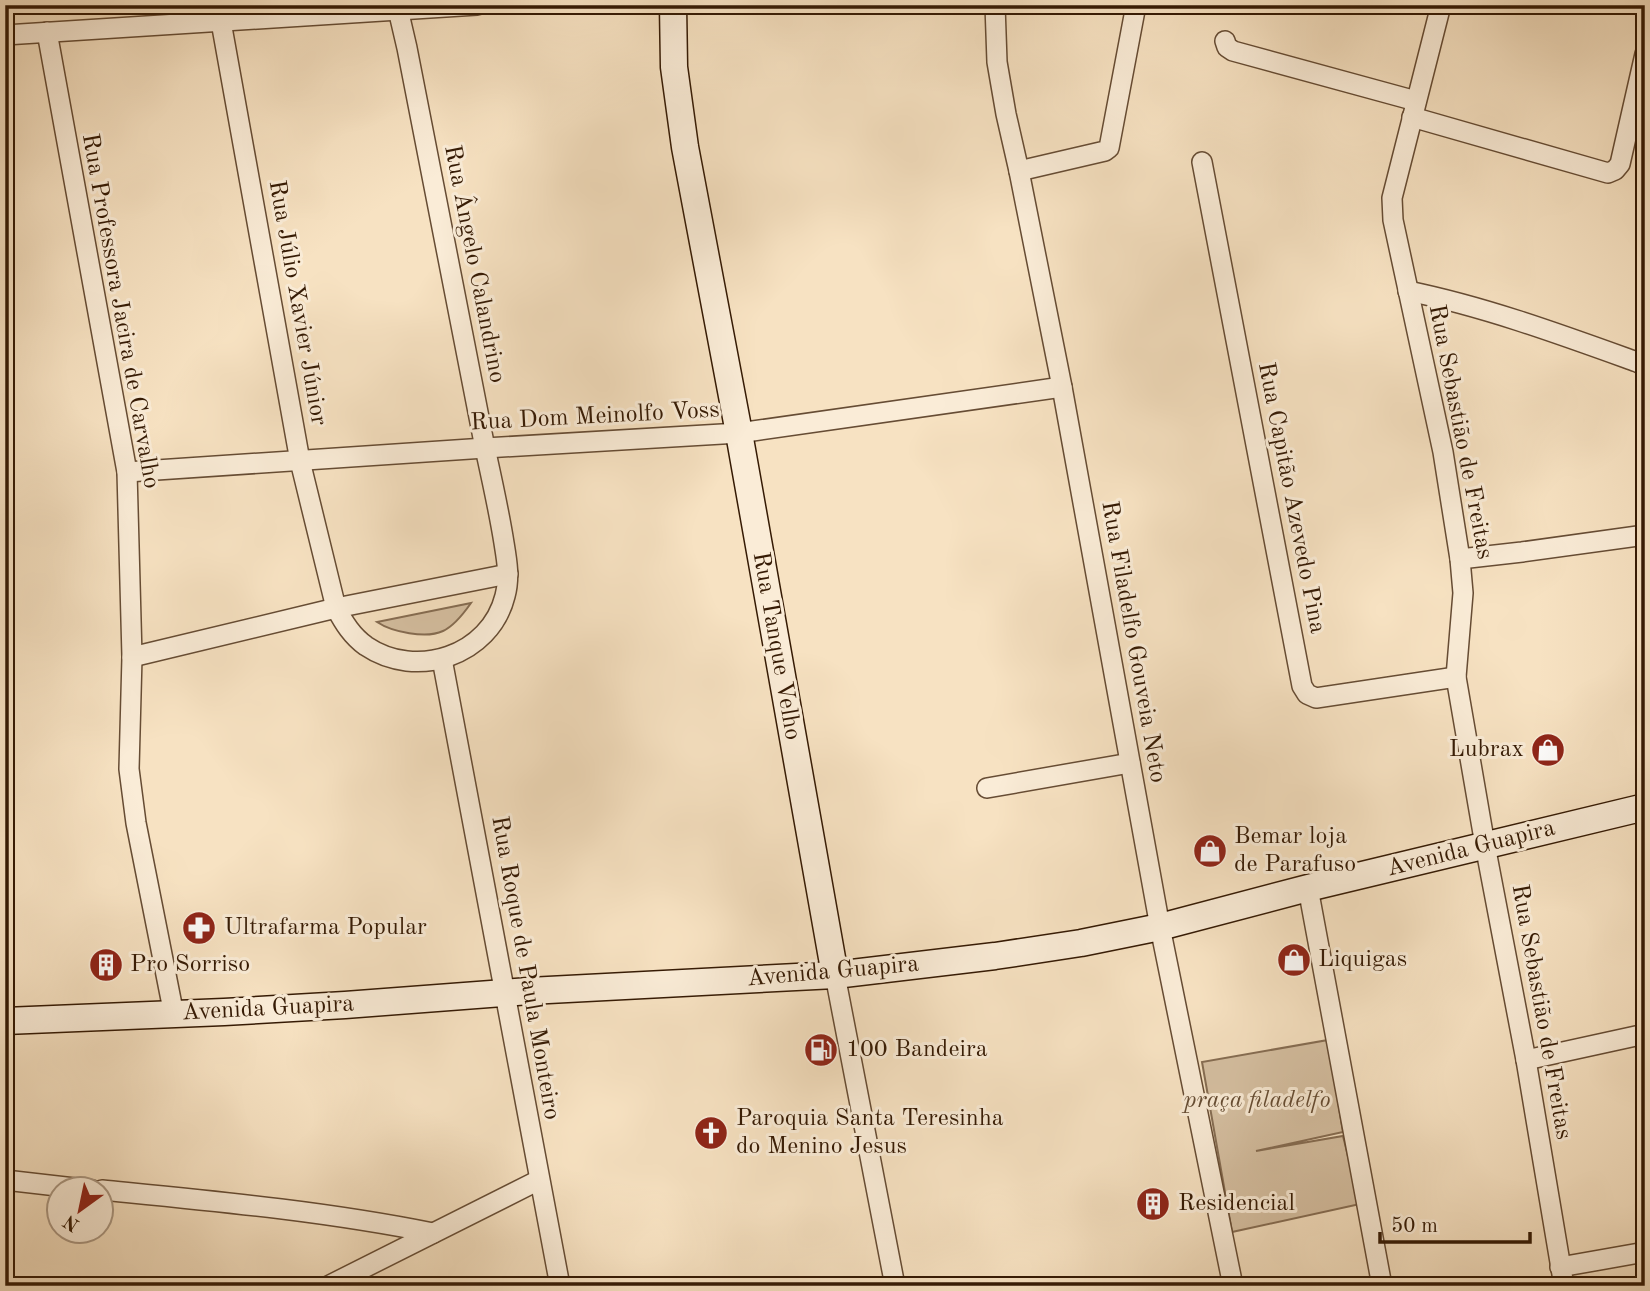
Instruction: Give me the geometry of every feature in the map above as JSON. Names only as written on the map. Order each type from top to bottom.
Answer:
[{"type":"main road","name":"Rua Tanque Velho","points":[[673,5],[674,67],[684,147],[739,433],[835,975]]},
{"type":"main road","name":"Avenida Guapira","points":[[5,1021],[174,1015],[835,975],[995,956],[1160,927],[1308,888],[1645,807]]},
{"type":"street","points":[[5,35],[219,13],[477,5]]},
{"type":"street","name":"Rua Filadelfo Gouveia Neto","points":[[995,5],[997,62],[1006,114],[1062,387],[1160,927],[1233,1286]]},
{"type":"street","points":[[1019,171],[1109,148],[1136,5]]},
{"type":"street","name":"Rua Sebastião de Freitas","points":[[1441,5],[1392,198],[1393,220],[1443,452],[1463,593],[1456,677],[1526,1060],[1562,1276]]},
{"type":"street","name":"Rua Ângelo Calandrino","points":[[398,8],[499,510],[508,574]]},
{"type":"street","name":"Rua Júlio Xavier Júnior","points":[[219,13],[300,461],[337,608],[354,635],[366,646],[380,653],[411,662],[442,659]]},
{"type":"street","name":"Rua Professora Jacira de Carvalho","points":[[47,32],[127,472],[132,657],[129,769],[134,810],[174,1015]]},
{"type":"street","points":[[1225,41],[1227,47],[1233,51],[1608,173],[1620,164],[1645,54]]},
{"type":"street","name":"Rua Capitão Azevedo Pina","points":[[1202,162],[1302,686],[1307,694],[1316,698],[1456,677]]},
{"type":"street","points":[[1408,290],[1440,297],[1562,335],[1645,366]]},
{"type":"street","name":"Rua Dom Meinolfo Voss","points":[[127,472],[739,433],[1062,387]]},
{"type":"street","points":[[1460,559],[1645,535]]},
{"type":"street","points":[[132,657],[337,608],[508,574],[504,600],[491,626],[469,646],[442,659]]},
{"type":"street","name":"Rua Roque de Paula Monteiro","points":[[442,659],[560,1286]]},
{"type":"street","points":[[988,788],[1130,762]]},
{"type":"street","points":[[1308,888],[1382,1286]]},
{"type":"street","name":"Rua Tanque Velho","points":[[835,975],[895,1286]]},
{"type":"street","points":[[1526,1060],[1645,1034]]},
{"type":"street","points":[[5,1180],[46,1184]]},
{"type":"street","points":[[328,1286],[539,1180]]},
{"type":"street","points":[[116,1191],[318,1213],[433,1233]]},
{"type":"street","points":[[1562,1276],[1645,1252]]},
{"type":"green space","points":[[471,603],[451,626],[436,633],[409,633],[377,622]]},
{"type":"green space","name":"praça filadelfo","points":[[1328,1040],[1343,1132],[1256,1151],[1343,1136],[1360,1204],[1232,1232],[1202,1062]]},
{"type":"place","name":"Lubrax","points":[[1548,750]]},
{"type":"place","name":"Bemar loja de Parafuso","points":[[1210,851]]},
{"type":"place","name":"Ultrafarma Popular","points":[[199,928]]},
{"type":"place","name":"Liquigas","points":[[1294,960]]},
{"type":"place","name":"Pro Sorriso","points":[[106,965]]},
{"type":"place","name":"100 Bandeira","points":[[821,1050]]},
{"type":"place","name":"Paroquia Santa Teresinha do Menino Jesus","points":[[711,1133]]},
{"type":"place","name":"Residencial","points":[[1153,1204]]}]
